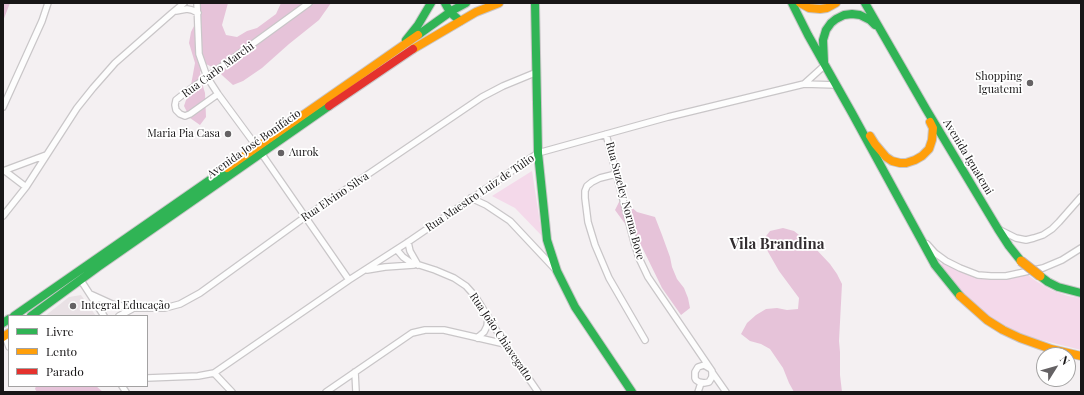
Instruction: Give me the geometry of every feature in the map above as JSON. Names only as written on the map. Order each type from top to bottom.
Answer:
[{"type":"main road","name":"Avenida José Bonifácio","points":[[398,50],[418,25],[431,3]]},
{"type":"main road","points":[[445,3],[450,12],[460,21]]},
{"type":"main road","name":"Avenida José Bonifácio","points":[[32,315],[450,12],[466,3]]},
{"type":"main road","name":"Avenida José Bonifácio","points":[[15,315],[259,150],[406,53],[476,12],[498,3]]},
{"type":"main road","points":[[535,3],[540,243],[557,271],[575,307],[632,392]]},
{"type":"main road","points":[[787,3],[808,35]]},
{"type":"main road","points":[[792,3],[808,35],[935,265],[958,295],[987,320],[1003,330],[1051,349],[1081,356]]},
{"type":"main road","points":[[800,3],[809,8],[820,9],[827,8],[836,3]]},
{"type":"main road","name":"Avenida Iguatemi","points":[[865,3],[926,109],[1009,246],[1021,261],[1048,282],[1058,287],[1081,293]]},
{"type":"main road","points":[[825,65],[823,40],[826,30],[830,23],[840,17],[852,14],[865,17],[883,33]]},
{"type":"main road","points":[[852,113],[862,122],[875,144],[886,157],[892,161],[900,163],[915,160],[929,149],[932,140],[933,128],[926,109]]},
{"type":"street","points":[[3,107],[42,21],[48,3]]},
{"type":"street","points":[[3,216],[26,187],[77,108],[115,62],[184,3]]},
{"type":"street","points":[[197,3],[199,54],[207,77],[349,280]]},
{"type":"street","name":"Rua Carlo Marchi","points":[[218,94],[185,116],[176,110],[176,100],[309,3]]},
{"type":"street","points":[[172,13],[187,9],[198,13]]},
{"type":"street","points":[[804,84],[825,65]]},
{"type":"street","name":"Rua Elvino Silva","points":[[90,294],[112,304],[132,308],[165,308],[180,304],[200,293],[305,217],[482,97],[503,86],[537,72]]},
{"type":"street","points":[[804,84],[836,85]]},
{"type":"street","name":"Rua Maestro Luiz de Túlio","points":[[214,373],[538,153],[606,134],[804,84]]},
{"type":"street","points":[[3,100],[9,96]]},
{"type":"street","name":"Rua Suzeley Norma Bove","points":[[606,134],[634,242],[648,277],[726,392]]},
{"type":"street","points":[[4,171],[46,155]]},
{"type":"street","points":[[4,171],[26,187]]},
{"type":"street","points":[[616,174],[600,178],[587,186],[585,198],[588,222],[595,245],[609,278],[645,340]]},
{"type":"street","points":[[998,229],[1016,238],[1026,240],[1034,238],[1052,229],[1081,197]]},
{"type":"street","points":[[471,198],[486,205],[540,243],[557,271]]},
{"type":"street","points":[[916,229],[926,243],[940,257],[960,268],[978,275],[1006,276],[1043,268],[1062,260],[1081,248]]},
{"type":"street","points":[[364,271],[385,267],[418,265],[410,251],[408,242]]},
{"type":"street","name":"Rua João Chiavegatto","points":[[397,250],[410,262],[454,278],[466,286],[475,296],[505,344],[538,392]]},
{"type":"street","points":[[80,279],[103,315]]},
{"type":"street","points":[[121,315],[132,308]]},
{"type":"street","points":[[477,338],[488,326],[488,317]]},
{"type":"street","points":[[326,392],[412,333],[425,330],[444,330],[505,344]]},
{"type":"street","points":[[704,366],[711,369],[712,377],[711,380],[706,383],[701,383],[695,378],[695,372],[696,369],[704,366]]},
{"type":"street","points":[[355,372],[356,392]]},
{"type":"street","points":[[148,378],[198,376],[214,373],[232,392]]},
{"type":"street","points":[[698,392],[701,383]]},
{"type":"shaded area","points":[[3,3],[10,3],[3,21]]},
{"type":"shaded area","points":[[194,3],[228,3],[222,25],[226,35],[237,37],[247,31],[257,28],[276,14],[281,3],[331,3],[319,20],[262,68],[243,81],[233,85],[216,69],[206,64],[200,72],[205,93],[206,117],[200,125],[190,118],[184,106],[191,85],[195,63],[189,43],[191,32],[196,22]]},
{"type":"shaded area","points":[[532,171],[542,236],[515,208],[492,196]]},
{"type":"shaded area","points":[[620,200],[637,212],[655,217],[670,257],[672,267],[688,298],[690,308],[681,315],[662,288],[642,247],[615,210]]},
{"type":"shaded area","points":[[783,228],[794,231],[814,247],[830,264],[842,284],[839,341],[842,392],[794,392],[783,368],[770,349],[761,344],[750,341],[741,334],[747,323],[766,309],[798,309],[799,298],[779,271],[763,240],[770,231]]},
{"type":"shaded area","points":[[942,263],[967,274],[1007,278],[1028,275],[1051,290],[1068,296],[1081,298],[1081,350],[1076,349],[1076,347],[1069,347],[1029,337],[994,320],[964,295],[941,266]]},
{"type":"shaded area","name":"Integral Educação","points":[[81,295],[95,315],[46,315],[69,297]]},
{"type":"shaded area","points":[[36,387],[97,387],[103,392],[37,392]]},
{"type":"traffic: fast","points":[[406,40],[418,25],[431,3]]},
{"type":"traffic: fast","points":[[445,3],[450,12],[460,21]]},
{"type":"traffic: fast","points":[[418,35],[453,10],[466,3]]},
{"type":"traffic: fast","points":[[535,3],[538,153],[547,240],[557,271],[575,307],[632,392]]},
{"type":"traffic: fast","points":[[792,3],[808,35],[935,265],[960,296]]},
{"type":"traffic: fast","points":[[865,3],[998,229],[1021,261]]},
{"type":"traffic: fast","points":[[824,62],[823,40],[826,30],[836,19],[844,15],[860,15],[870,20],[875,25]]},
{"type":"traffic: fast","points":[[32,315],[98,267],[329,106]]},
{"type":"traffic: fast","points":[[15,315],[227,168]]},
{"type":"traffic: fast","points":[[1040,276],[1058,287],[1081,293]]},
{"type":"traffic: fast","points":[[3,323],[8,320]]},
{"type":"traffic: slow","points":[[413,49],[476,12],[499,3]]},
{"type":"traffic: slow","points":[[800,3],[809,8],[820,9],[827,8],[836,3]]},
{"type":"traffic: slow","points":[[227,168],[418,35]]},
{"type":"traffic: slow","points":[[870,136],[886,157],[892,161],[906,163],[922,156],[929,149],[932,140],[933,128],[930,122]]},
{"type":"traffic: slow","points":[[1021,261],[1040,276]]},
{"type":"traffic: slow","points":[[960,296],[987,320],[1003,330],[1051,349],[1081,356]]},
{"type":"traffic: slow","points":[[3,337],[8,334]]},
{"type":"traffic: jam","points":[[329,106],[413,49]]},
{"type":"place","name":"Shopping Iguatemi","points":[[1030,83]]},
{"type":"place","name":"Maria Pia Casa","points":[[228,134]]},
{"type":"place","name":"Aurok","points":[[281,153]]},
{"type":"place","name":"Integral Educação","points":[[73,306]]},
{"type":"district","name":"Vila Brandina","points":[[777,244]]}]
